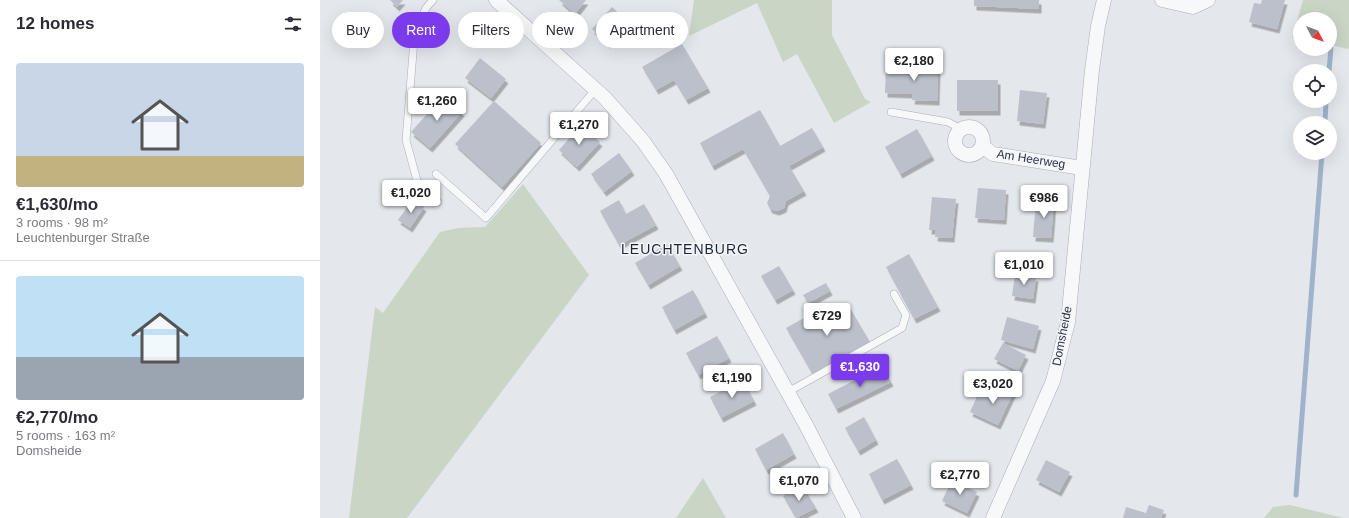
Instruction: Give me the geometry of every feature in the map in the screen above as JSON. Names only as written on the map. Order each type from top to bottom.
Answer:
[{"type":"street","points":[[496,0],[605,98],[643,141],[666,174],[788,392],[854,518]]},
{"type":"street","name":"Domsheide","points":[[993,518],[1053,381],[1068,322],[1092,70],[1098,26],[1104,0]]},
{"type":"street","points":[[1162,0],[1193,7],[1208,0]]},
{"type":"street","name":"Am Heerweg","points":[[969,127],[978,130],[982,138],[982,146],[978,152],[972,155],[960,152],[956,147],[955,138],[961,129],[969,127]]},
{"type":"street","name":"Am Heerweg","points":[[982,146],[993,154],[1082,168]]},
{"type":"lane","points":[[433,0],[426,8],[418,23],[414,40],[406,140],[418,184],[438,202]]},
{"type":"lane","points":[[436,174],[486,218],[595,90]]},
{"type":"lane","name":"Am Heerweg","points":[[891,112],[948,122],[961,129]]},
{"type":"lane","points":[[788,392],[902,328],[906,314],[894,294]]},
{"type":"green space","points":[[694,0],[832,0],[832,35],[865,99],[871,102],[834,123],[797,54],[783,62],[757,3],[689,36]]},
{"type":"green space","points":[[1303,0],[1349,0],[1349,49],[1337,46],[1337,12],[1300,12]]},
{"type":"green space","points":[[523,184],[589,275],[407,518],[349,518],[375,307],[383,313],[440,232],[458,228],[485,227]]},
{"type":"green space","points":[[703,478],[726,518],[676,518]]},
{"type":"green space","points":[[1290,505],[1344,518],[1264,518],[1273,507]]},
{"type":"building","points":[[390,0],[403,0],[397,7]]},
{"type":"building","points":[[559,0],[586,0],[577,12],[573,12]]},
{"type":"building","points":[[974,0],[1039,0],[1039,9],[974,6]]},
{"type":"building","points":[[1262,0],[1285,0],[1277,29],[1249,22],[1254,3],[1261,4]]},
{"type":"building","points":[[612,7],[617,12],[607,12]]},
{"type":"building","points":[[596,25],[596,33],[592,29]]},
{"type":"building","points":[[675,48],[684,48],[708,88],[686,100],[674,80],[656,90],[642,67]]},
{"type":"building","points":[[480,58],[506,79],[491,98],[465,78]]},
{"type":"building","points":[[916,65],[938,65],[937,101],[912,100],[913,94],[885,93],[886,68],[915,69]]},
{"type":"building","points":[[957,80],[998,80],[998,111],[957,111]]},
{"type":"building","points":[[1020,90],[1047,93],[1043,124],[1017,121]]},
{"type":"building","points":[[444,95],[462,112],[430,148],[411,132]]},
{"type":"building","points":[[494,101],[541,143],[502,187],[455,144]]},
{"type":"building","points":[[760,110],[780,146],[812,128],[823,147],[789,166],[804,191],[786,201],[784,208],[777,211],[770,209],[767,203],[770,196],[743,149],[712,166],[700,143]]},
{"type":"building","points":[[581,125],[600,142],[577,167],[559,150]]},
{"type":"building","points":[[917,129],[932,156],[900,174],[885,147]]},
{"type":"building","points":[[619,153],[632,171],[604,192],[591,174]]},
{"type":"building","points":[[978,188],[1006,190],[1004,220],[975,218]]},
{"type":"building","points":[[932,197],[956,199],[952,238],[935,237],[936,230],[929,230]]},
{"type":"building","points":[[413,199],[424,207],[410,228],[398,220]]},
{"type":"building","points":[[619,200],[626,214],[644,204],[656,225],[619,245],[600,211]]},
{"type":"building","points":[[1036,200],[1054,201],[1051,238],[1033,237]]},
{"type":"building","points":[[667,244],[680,266],[648,285],[635,263]]},
{"type":"building","points":[[909,254],[938,307],[914,319],[886,267]]},
{"type":"building","points":[[779,266],[793,290],[775,300],[761,276]]},
{"type":"building","points":[[1015,274],[1036,277],[1033,299],[1012,296]]},
{"type":"building","points":[[826,283],[830,291],[808,303],[803,295]]},
{"type":"building","points":[[693,290],[705,313],[674,330],[662,307]]},
{"type":"building","points":[[829,304],[834,313],[848,305],[870,342],[813,375],[786,328]]},
{"type":"building","points":[[1007,317],[1039,326],[1033,349],[1001,340]]},
{"type":"building","points":[[717,336],[729,358],[698,375],[686,353]]},
{"type":"building","points":[[1003,343],[1026,355],[1018,371],[994,359]]},
{"type":"building","points":[[882,366],[891,382],[836,409],[828,394]]},
{"type":"building","points":[[743,380],[754,401],[721,418],[710,397]]},
{"type":"building","points":[[998,384],[1014,391],[998,425],[970,412],[979,392],[992,398]]},
{"type":"building","points":[[864,417],[876,440],[858,451],[845,428]]},
{"type":"building","points":[[783,433],[794,454],[766,470],[755,449]]},
{"type":"building","points":[[897,459],[911,485],[882,500],[869,474]]},
{"type":"building","points":[[1046,460],[1070,472],[1059,492],[1036,480]]},
{"type":"building","points":[[952,480],[977,492],[967,513],[942,501]]},
{"type":"building","points":[[802,485],[816,508],[796,518],[783,496]]},
{"type":"building","points":[[1149,505],[1164,510],[1161,518],[1123,518],[1126,507],[1146,513]]},
{"type":"waterway","points":[[1330,56],[1330,64]]},
{"type":"waterway","points":[[1325,116],[1326,108]]},
{"type":"waterway","points":[[1296,495],[1321,160]]},
{"type":"district","name":"LEUCHTENBURG","points":[[685,249]]}]
